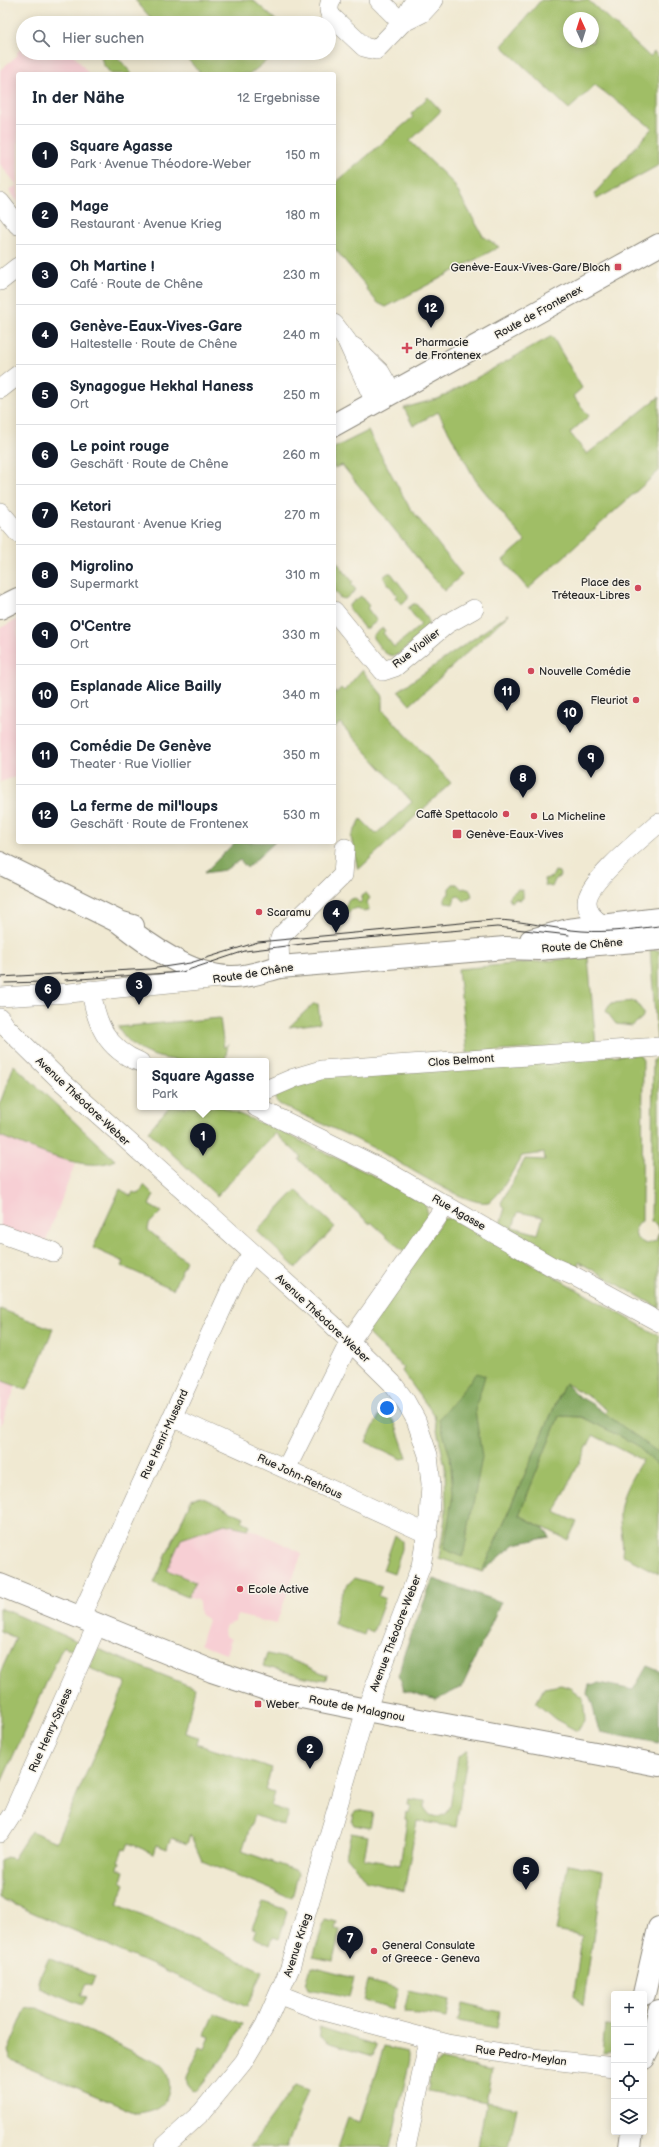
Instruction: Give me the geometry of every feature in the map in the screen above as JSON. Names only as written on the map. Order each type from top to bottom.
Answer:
[{"type":"main road","name":"Route de Frontenex","points":[[336,425],[659,245]]},
{"type":"main road","points":[[0,608],[16,600]]},
{"type":"main road","points":[[0,864],[119,922],[154,934],[212,960],[244,966],[280,967]]},
{"type":"main road","name":"Route de Chêne","points":[[505,948],[568,930],[602,924],[659,919]]},
{"type":"main road","points":[[119,922],[145,943],[184,964],[207,973],[229,977]]},
{"type":"main road","name":"Route de Chêne","points":[[229,977],[246,976],[280,967],[505,948],[538,949],[659,939]]},
{"type":"main road","name":"Route de Malagnou","points":[[0,1585],[212,1671],[252,1685],[366,1710],[659,1764]]},
{"type":"main road","points":[[645,1991],[659,1928]]},
{"type":"main road","points":[[647,2052],[651,2044],[659,2011]]},
{"type":"main road","points":[[630,2147],[632,2135]]},
{"type":"street","points":[[331,0],[328,7],[331,16]]},
{"type":"street","points":[[379,0],[402,23]]},
{"type":"street","points":[[336,21],[364,47],[376,50],[402,23],[415,0]]},
{"type":"street","points":[[402,23],[422,13],[434,0]]},
{"type":"street","points":[[0,202],[16,222]]},
{"type":"street","points":[[0,281],[16,269]]},
{"type":"street","points":[[336,327],[384,398]]},
{"type":"street","points":[[0,389],[16,377]]},
{"type":"street","points":[[0,512],[16,532]]},
{"type":"street","name":"Rue Viollier","points":[[336,613],[383,671],[395,666],[447,624],[474,609]]},
{"type":"street","points":[[602,924],[595,919],[588,909],[587,899],[592,888],[600,877],[659,823]]},
{"type":"street","points":[[280,967],[279,942],[281,936],[343,875],[345,848]]},
{"type":"street","name":"Route de Chêne","points":[[0,997],[229,977]]},
{"type":"street","points":[[91,990],[94,1011],[100,1028],[114,1045],[133,1060],[137,1061]]},
{"type":"street","name":"Avenue Théodore-Weber","points":[[0,1018],[6,1027],[62,1082],[350,1341],[392,1382],[406,1402],[423,1436],[428,1455],[431,1484],[428,1534],[421,1566],[366,1710]]},
{"type":"street","name":"Clos Belmont","points":[[269,1089],[294,1078],[321,1070],[659,1047]]},
{"type":"street","name":"Rue Agasse","points":[[262,1110],[386,1171],[551,1266],[574,1276],[659,1322]]},
{"type":"street","points":[[286,1469],[350,1341],[446,1205]]},
{"type":"street","points":[[0,1233],[53,1252]]},
{"type":"street","name":"Rue Henri-Mussard","points":[[88,1621],[172,1417],[236,1278],[252,1254]]},
{"type":"street","name":"Rue John-Rehfous","points":[[172,1417],[428,1534]]},
{"type":"street","name":"Rue Henry-Spiess","points":[[0,1833],[13,1813],[88,1621]]},
{"type":"street","name":"Avenue Krieg","points":[[164,2147],[202,2112],[243,2062],[258,2039],[280,1995],[300,1938],[366,1710]]},
{"type":"street","name":"Rue Pedro-Meylan","points":[[280,1995],[316,2009],[429,2040],[500,2054],[611,2067]]},
{"type":"street","points":[[406,2147],[429,2040]]},
{"type":"shaded area","points":[[16,57],[16,60],[78,60],[87,72],[16,72],[16,184],[0,164],[0,70]]},
{"type":"shaded area","points":[[16,186],[16,200],[9,191]]},
{"type":"shaded area","points":[[16,620],[16,777],[0,782],[0,628]]},
{"type":"shaded area","points":[[0,1136],[75,1164],[45,1243],[0,1227]]},
{"type":"shaded area","points":[[0,1380],[16,1386],[0,1426]]},
{"type":"shaded area","name":"Ecole Active","points":[[225,1524],[256,1531],[302,1553],[276,1624],[237,1615],[235,1622],[226,1625],[224,1630],[225,1636],[231,1639],[226,1654],[200,1644],[208,1620],[200,1614],[199,1601],[188,1597],[195,1582],[167,1570],[181,1539]]},
{"type":"green space","points":[[135,0],[253,0],[271,16],[149,16]]},
{"type":"green space","points":[[541,0],[588,0],[650,57],[654,52],[659,57],[659,165],[597,199],[594,194],[652,128],[595,85],[569,109],[502,46]]},
{"type":"green space","points":[[102,60],[120,60],[130,72],[109,72]]},
{"type":"green space","points":[[188,60],[267,60],[252,72],[199,72]]},
{"type":"green space","points":[[428,97],[441,111],[410,141],[453,183],[483,236],[499,247],[386,307],[378,303],[366,289],[367,287],[336,250],[336,182],[413,117],[411,114]]},
{"type":"green space","points":[[552,336],[582,388],[573,396],[589,416],[570,433],[587,454],[659,397],[659,471],[528,589],[503,560],[525,541],[476,481],[438,412],[413,426],[404,408],[440,398]]},
{"type":"green space","points":[[368,431],[408,505],[462,575],[444,591],[342,465],[336,467],[336,447]]},
{"type":"green space","points":[[336,561],[353,582],[351,584],[356,590],[345,599],[340,598],[336,593]]},
{"type":"green space","points":[[388,573],[391,573],[408,595],[408,599],[401,604],[395,597],[397,595],[383,577]]},
{"type":"green space","points":[[361,596],[369,606],[367,608],[377,621],[368,628],[364,628],[349,609],[349,605]]},
{"type":"green space","points":[[413,604],[416,604],[428,619],[428,630],[397,655],[389,655],[373,638],[373,635],[383,628],[385,631],[383,633],[394,647],[421,625],[408,608]]},
{"type":"green space","points":[[509,614],[410,705],[398,691]]},
{"type":"green space","points":[[362,670],[383,696],[383,710],[451,783],[358,870],[351,837],[361,819],[376,834],[412,802],[340,723],[336,726],[336,693],[341,688],[344,691]]},
{"type":"green space","points":[[233,844],[273,844],[247,868],[240,860],[225,870],[204,873]]},
{"type":"green space","points":[[555,871],[559,872],[560,876],[555,880],[552,887],[545,885],[544,879],[552,877]]},
{"type":"green space","points":[[453,884],[457,884],[462,889],[464,888],[470,890],[472,896],[464,901],[459,896],[455,897],[453,904],[445,903],[445,897],[449,894],[449,888]]},
{"type":"green space","points":[[518,889],[523,891],[523,898],[521,900],[515,899],[511,902],[508,897]]},
{"type":"green space","points":[[366,893],[370,898],[367,902],[369,910],[364,912],[358,908],[351,910],[348,914],[344,912],[348,900],[355,898],[359,903],[362,901],[361,896]]},
{"type":"green space","points":[[650,950],[659,950],[659,1040],[657,1041]]},
{"type":"green space","points":[[588,957],[596,1045],[467,1053],[458,969]]},
{"type":"green space","points":[[635,1001],[644,1013],[642,1018],[632,1026],[616,1024],[606,1011],[611,1003]]},
{"type":"green space","points":[[313,1004],[318,1004],[320,1023],[289,1027]]},
{"type":"green space","points":[[220,1018],[224,1048],[228,1044],[226,1058],[159,1057],[136,1047],[127,1039],[118,1027]]},
{"type":"green space","points":[[639,1054],[643,1060],[642,1221],[637,1224],[635,1233],[637,1239],[646,1244],[656,1241],[659,1232],[659,1308],[579,1262],[577,1267],[553,1260],[499,1228],[505,1208],[501,1203],[525,1159],[545,1160],[544,1153],[522,1156],[502,1189],[492,1200],[488,1202],[478,1202],[465,1198],[434,1183],[369,1145],[279,1104],[275,1099],[276,1093],[327,1073]],"holes":[[[518,1212],[543,1217],[538,1234],[513,1227]]]},
{"type":"green space","points":[[659,1055],[659,1230],[656,1224],[651,1221],[653,1060]]},
{"type":"green space","points":[[14,1065],[115,1160],[103,1164],[74,1162],[58,1158],[0,1136],[0,1103]]},
{"type":"green space","points":[[166,1110],[229,1110],[280,1131],[370,1174],[425,1204],[427,1211],[426,1223],[419,1236],[405,1253],[371,1222],[370,1224],[299,1160],[301,1157],[275,1133],[217,1196],[148,1131]]},
{"type":"green space","points":[[144,1185],[154,1195],[149,1205],[161,1212],[149,1224],[148,1230],[186,1261],[173,1289],[122,1266],[124,1262],[93,1248],[120,1189],[131,1196],[133,1192],[139,1194]]},
{"type":"green space","points":[[296,1190],[335,1227],[296,1268],[257,1231]]},
{"type":"green space","points":[[451,1218],[659,1336],[659,1574],[622,1555],[623,1546],[620,1510],[630,1480],[642,1460],[593,1435],[555,1512],[577,1522],[568,1540],[519,1515],[559,1416],[582,1417],[598,1425],[607,1410],[591,1398],[565,1383],[482,1572],[439,1558],[446,1511],[445,1466],[434,1415],[402,1371],[404,1368],[370,1336],[366,1329],[443,1219]]},
{"type":"green space","points":[[0,1309],[53,1329],[27,1390],[0,1380]]},
{"type":"green space","points":[[477,1373],[485,1376],[475,1410],[482,1457],[463,1557],[444,1549],[453,1493],[450,1456],[439,1419]]},
{"type":"green space","points":[[565,1383],[578,1396],[592,1404],[659,1453],[659,1467],[635,1444],[582,1417],[559,1416],[519,1515],[543,1528],[550,1537],[515,1544],[482,1572]]},
{"type":"green space","points":[[383,1408],[395,1423],[407,1458],[402,1459],[366,1442]]},
{"type":"green space","points":[[201,1497],[244,1517],[242,1521],[250,1525],[248,1529],[225,1524],[181,1539],[167,1570],[195,1582],[188,1597],[154,1583],[191,1500]]},
{"type":"green space","points":[[395,1535],[402,1541],[402,1549],[394,1574],[383,1570]]},
{"type":"green space","points":[[354,1578],[382,1586],[378,1596],[385,1599],[373,1632],[366,1629],[364,1635],[334,1624],[336,1611],[342,1593]]},
{"type":"green space","points":[[433,1579],[501,1602],[462,1687],[436,1700],[404,1690],[399,1675],[403,1656]]},
{"type":"green space","points":[[0,1608],[77,1641],[73,1650],[63,1646],[0,1785],[0,1673],[16,1638],[0,1631]]},
{"type":"green space","points":[[98,1649],[195,1688],[185,1733],[198,1737],[196,1744],[272,1768],[265,1789],[275,1793],[271,1806],[288,1812],[284,1826],[254,1815],[242,1851],[297,1871],[298,1875],[292,1898],[202,1861],[190,1834],[187,1844],[172,1838],[167,1849],[157,1845],[154,1854],[129,1843],[126,1850],[123,1849],[118,1861],[120,1862],[118,1869],[124,1871],[121,1881],[125,1884],[117,1904],[262,1971],[247,2007],[0,1898],[0,1860],[7,1857],[13,1859],[31,1831],[56,1842],[126,1683],[89,1668]]},
{"type":"green space","points":[[267,1654],[289,1659],[327,1675],[326,1680],[305,1677],[263,1666]]},
{"type":"green space","points":[[647,1666],[659,1671],[659,1743],[600,1732],[596,1722],[592,1702],[587,1693],[589,1685],[599,1683],[633,1690]]},
{"type":"green space","points":[[561,1685],[570,1688],[583,1698],[585,1719],[577,1731],[555,1719],[536,1703],[544,1688]]},
{"type":"green space","points":[[468,1750],[456,1827],[417,1821],[404,1891],[366,1880],[346,1856],[351,1833],[368,1836],[364,1859],[400,1865],[407,1820],[405,1819],[406,1812],[409,1813],[411,1806],[408,1805],[409,1799],[425,1801],[425,1809],[430,1815],[438,1817],[446,1814],[450,1807],[458,1757]]},
{"type":"green space","points":[[358,1810],[373,1813],[370,1828],[354,1825],[352,1822],[355,1811]]},
{"type":"green space","points":[[568,1864],[603,1871],[583,2006],[574,1995],[582,1936],[556,1931]]},
{"type":"green space","points":[[263,1902],[284,1909],[287,1912],[279,1939],[273,1937],[270,1945],[253,1937],[256,1929],[252,1928]]},
{"type":"green space","points":[[325,1919],[337,1922],[335,1929],[340,1930],[333,1961],[313,1957]]},
{"type":"green space","points":[[49,1958],[95,1977],[91,1986],[86,1984],[81,1995],[86,1997],[82,2005],[39,1987],[38,1981]]},
{"type":"green space","points":[[311,1967],[354,1978],[349,1997],[308,1989],[306,1984]]},
{"type":"green space","points":[[368,1981],[398,1989],[393,2010],[363,2001]]},
{"type":"green space","points":[[409,1991],[450,2000],[447,2018],[404,2012]]},
{"type":"green space","points":[[462,2003],[500,2012],[497,2028],[458,2021]]},
{"type":"green space","points":[[37,2008],[159,2064],[165,2071],[169,2082],[168,2094],[165,2101],[159,2107],[145,2112],[136,2113],[12,2060],[8,2051],[26,2009]]},
{"type":"green space","points":[[214,2013],[242,2024],[229,2050],[198,2089],[193,2090],[187,2083],[187,2076],[200,2047],[205,2049],[210,2037],[205,2035]]},
{"type":"green space","points":[[605,2026],[611,2027],[611,2051],[602,2053]]},
{"type":"green space","points":[[319,2027],[376,2045],[373,2056],[330,2043],[321,2037]]},
{"type":"green space","points":[[384,2047],[407,2052],[410,2060],[390,2147],[337,2147],[347,2118],[360,2122]]},
{"type":"green space","points":[[441,2060],[492,2070],[486,2102],[428,2091],[432,2069],[437,2062]]},
{"type":"green space","points":[[295,2085],[308,2090],[287,2147],[250,2147]]},
{"type":"green space","points":[[486,2102],[517,2108],[509,2147],[478,2147]]},
{"type":"tram line","points":[[0,977],[150,969],[190,963],[258,942],[493,920],[515,921],[571,930],[591,931],[659,926]]},
{"type":"tram line","points":[[65,980],[182,972],[245,951],[319,942],[497,927],[569,935]]},
{"type":"tram line","points":[[5,983],[43,982]]},
{"type":"place","name":"Genève-Eaux-Vives-Gare/Bloch","points":[[618,267]]},
{"type":"place","name":"La ferme de mil'loups","points":[[431,328]]},
{"type":"place","name":"Pharmacie de Frontenex","points":[[407,348]]},
{"type":"place","name":"Place des Tréteaux-Libres","points":[[638,588]]},
{"type":"place","name":"Nouvelle Comédie","points":[[531,671]]},
{"type":"place","name":"Fleuriot","points":[[636,700]]},
{"type":"place","name":"Comédie De Genève","points":[[507,711]]},
{"type":"place","name":"Esplanade Alice Bailly","points":[[570,733]]},
{"type":"place","name":"O'Centre","points":[[591,778]]},
{"type":"place","name":"Migrolino","points":[[523,798]]},
{"type":"place","name":"Caffè Spettacolo","points":[[506,814]]},
{"type":"place","name":"La Micheline","points":[[534,816]]},
{"type":"place","name":"Genève-Eaux-Vives","points":[[457,834]]},
{"type":"place","name":"Scaramu","points":[[259,912]]},
{"type":"place","name":"Genève-Eaux-Vives-Gare","points":[[336,933]]},
{"type":"place","name":"Oh Martine !","points":[[139,1005]]},
{"type":"place","name":"Le point rouge","points":[[48,1009]]},
{"type":"place","name":"Square Agasse","points":[[203,1156]]},
{"type":"place","name":"Ecole Active","points":[[240,1589]]},
{"type":"place","name":"Weber","points":[[258,1704]]},
{"type":"place","name":"Mage","points":[[310,1769]]},
{"type":"place","name":"Synagogue Hekhal Haness","points":[[526,1890]]},
{"type":"place","name":"General Consulate of Greece - Geneva","points":[[374,1951]]},
{"type":"place","name":"Ketori","points":[[350,1959]]}]
